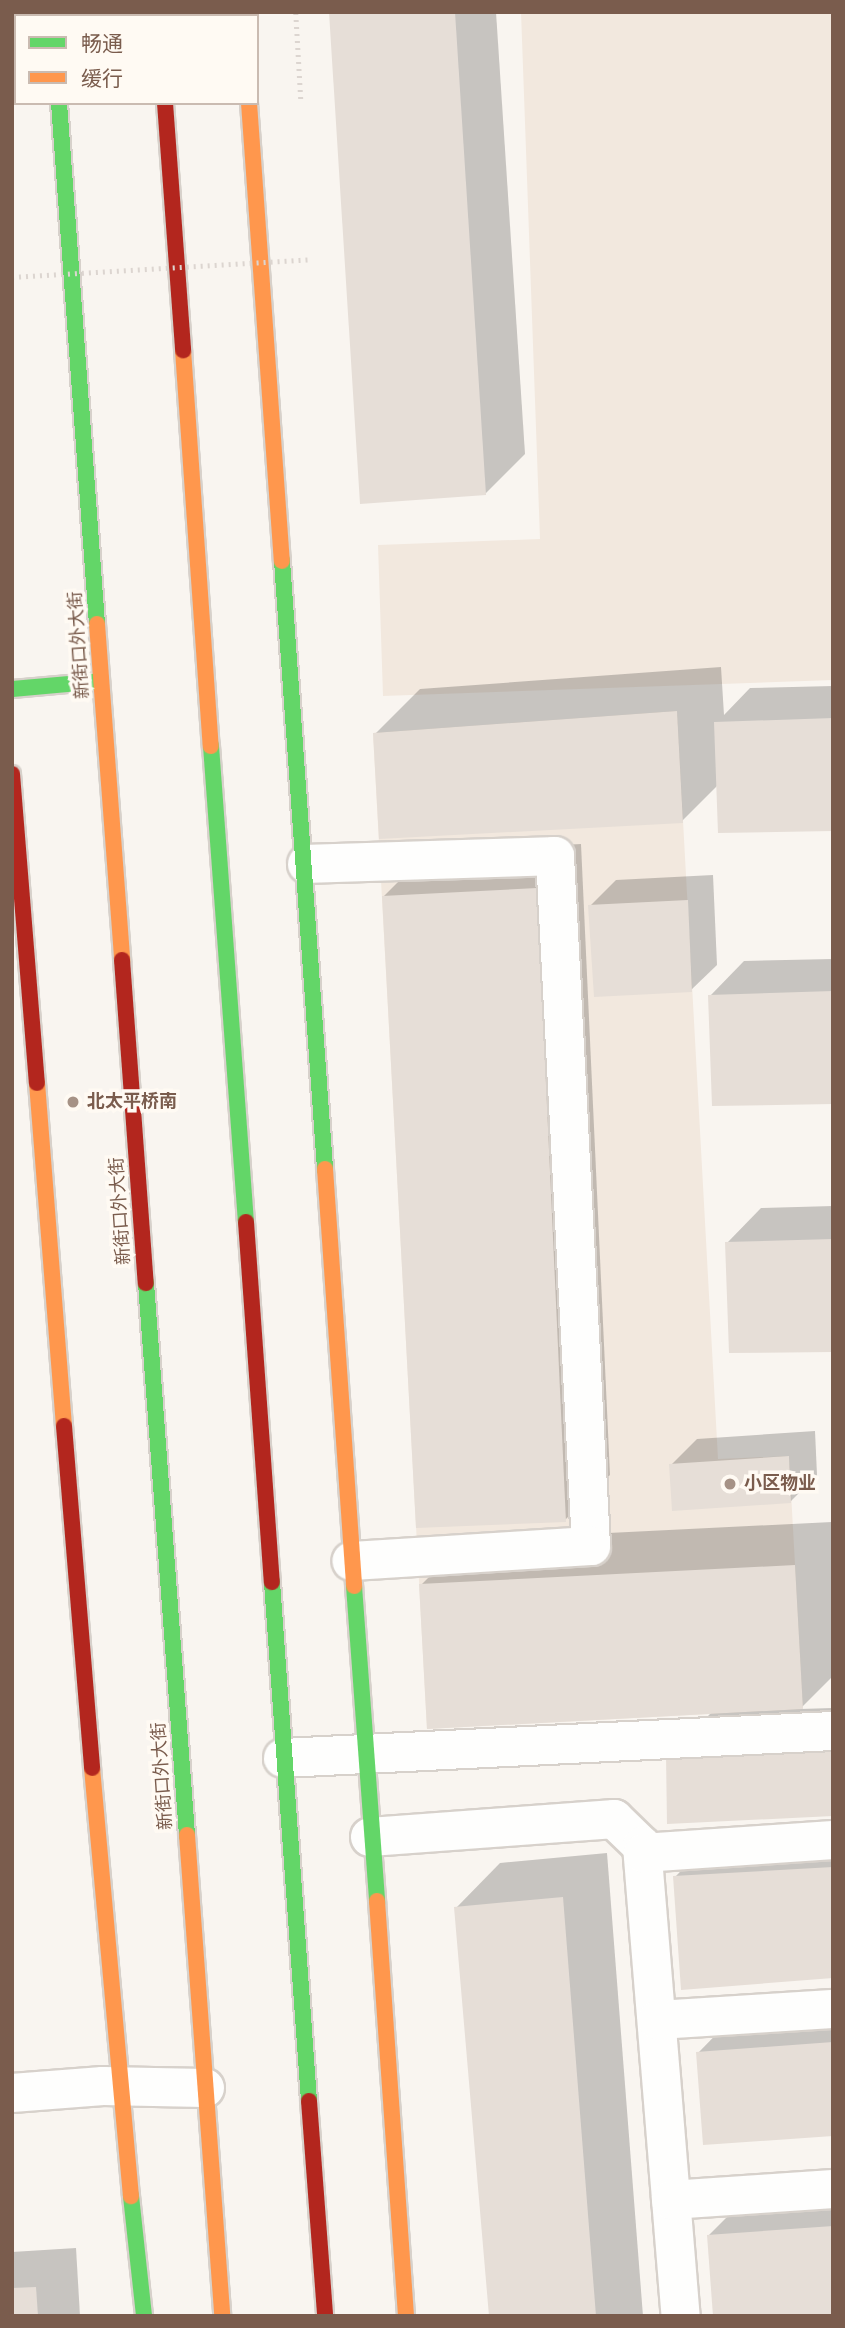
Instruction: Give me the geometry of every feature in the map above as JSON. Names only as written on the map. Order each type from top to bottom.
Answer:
[{"type":"main road","name":"新街口外大街","points":[[59,105],[222,2316]]},
{"type":"main road","points":[[165,105],[325,2316]]},
{"type":"main road","points":[[250,105],[307,864],[351,1561],[405,2316]]},
{"type":"main road","points":[[12,689],[101,681]]},
{"type":"main road","points":[[12,774],[120,2085],[144,2316]]},
{"type":"street","points":[[307,864],[555,856],[591,1546],[351,1561]]},
{"type":"street","points":[[283,1758],[833,1731]]},
{"type":"street","points":[[370,1837],[614,1819],[643,1853],[681,2316]]},
{"type":"street","points":[[643,1853],[833,1840]]},
{"type":"street","points":[[657,2020],[833,2009]]},
{"type":"street","points":[[12,2093],[120,2085],[205,2088]]},
{"type":"street","points":[[671,2200],[833,2189]]},
{"type":"path","points":[[12,276],[311,259]]},
{"type":"shaded area","points":[[521,12],[833,12],[833,680],[383,696],[378,545],[540,539]]},
{"type":"shaded area","points":[[677,711],[718,1459],[789,1456],[803,1709],[427,1729],[373,733]]},
{"type":"building","points":[[329,12],[455,12],[486,495],[360,504]]},
{"type":"building","points":[[677,711],[683,823],[379,839],[373,733]]},
{"type":"building","points":[[833,718],[833,831],[718,833],[714,722]]},
{"type":"building","points":[[537,888],[566,1522],[416,1528],[382,896]]},
{"type":"building","points":[[688,900],[692,992],[594,997],[588,905]]},
{"type":"building","points":[[833,991],[833,1104],[712,1106],[708,995]]},
{"type":"building","points":[[833,1239],[833,1352],[729,1353],[725,1242]]},
{"type":"building","name":"小区物业","points":[[789,1456],[791,1503],[672,1511],[669,1464]]},
{"type":"building","points":[[795,1565],[803,1709],[427,1729],[419,1584]]},
{"type":"building","points":[[833,1751],[833,1816],[667,1824],[666,1755]]},
{"type":"building","points":[[833,1867],[833,1978],[681,1990],[673,1876]]},
{"type":"building","points":[[563,1897],[596,2316],[489,2316],[454,1907]]},
{"type":"building","points":[[833,2042],[833,2136],[703,2145],[696,2052]]},
{"type":"building","points":[[833,2226],[833,2316],[713,2316],[707,2235]]},
{"type":"building","points":[[36,2287],[38,2316],[12,2316],[12,2288]]},
{"type":"traffic: fast","points":[[59,105],[97,624]]},
{"type":"traffic: fast","points":[[282,561],[325,1169]]},
{"type":"traffic: fast","points":[[12,689],[101,681]]},
{"type":"traffic: fast","points":[[211,746],[246,1222]]},
{"type":"traffic: fast","points":[[146,1283],[187,1835]]},
{"type":"traffic: fast","points":[[272,1582],[309,2101]]},
{"type":"traffic: fast","points":[[354,1586],[377,1901]]},
{"type":"traffic: fast","points":[[131,2196],[144,2316]]},
{"type":"traffic: slow","points":[[249,105],[282,561]]},
{"type":"traffic: slow","points":[[183,350],[211,746]]},
{"type":"traffic: slow","points":[[97,624],[122,960]]},
{"type":"traffic: slow","points":[[37,1083],[64,1426]]},
{"type":"traffic: slow","points":[[325,1169],[354,1586]]},
{"type":"traffic: slow","points":[[92,1768],[131,2196]]},
{"type":"traffic: slow","points":[[187,1835],[222,2316]]},
{"type":"traffic: slow","points":[[377,1901],[406,2316]]},
{"type":"traffic: jam","points":[[165,105],[183,350]]},
{"type":"traffic: jam","points":[[12,774],[37,1083]]},
{"type":"traffic: jam","points":[[122,960],[146,1283]]},
{"type":"traffic: jam","points":[[246,1222],[272,1582]]},
{"type":"traffic: jam","points":[[64,1426],[92,1768]]},
{"type":"traffic: jam","points":[[309,2101],[325,2316]]},
{"type":"place","name":"北太平桥南","points":[[73,1102]]},
{"type":"place","name":"小区物业","points":[[730,1484]]}]
